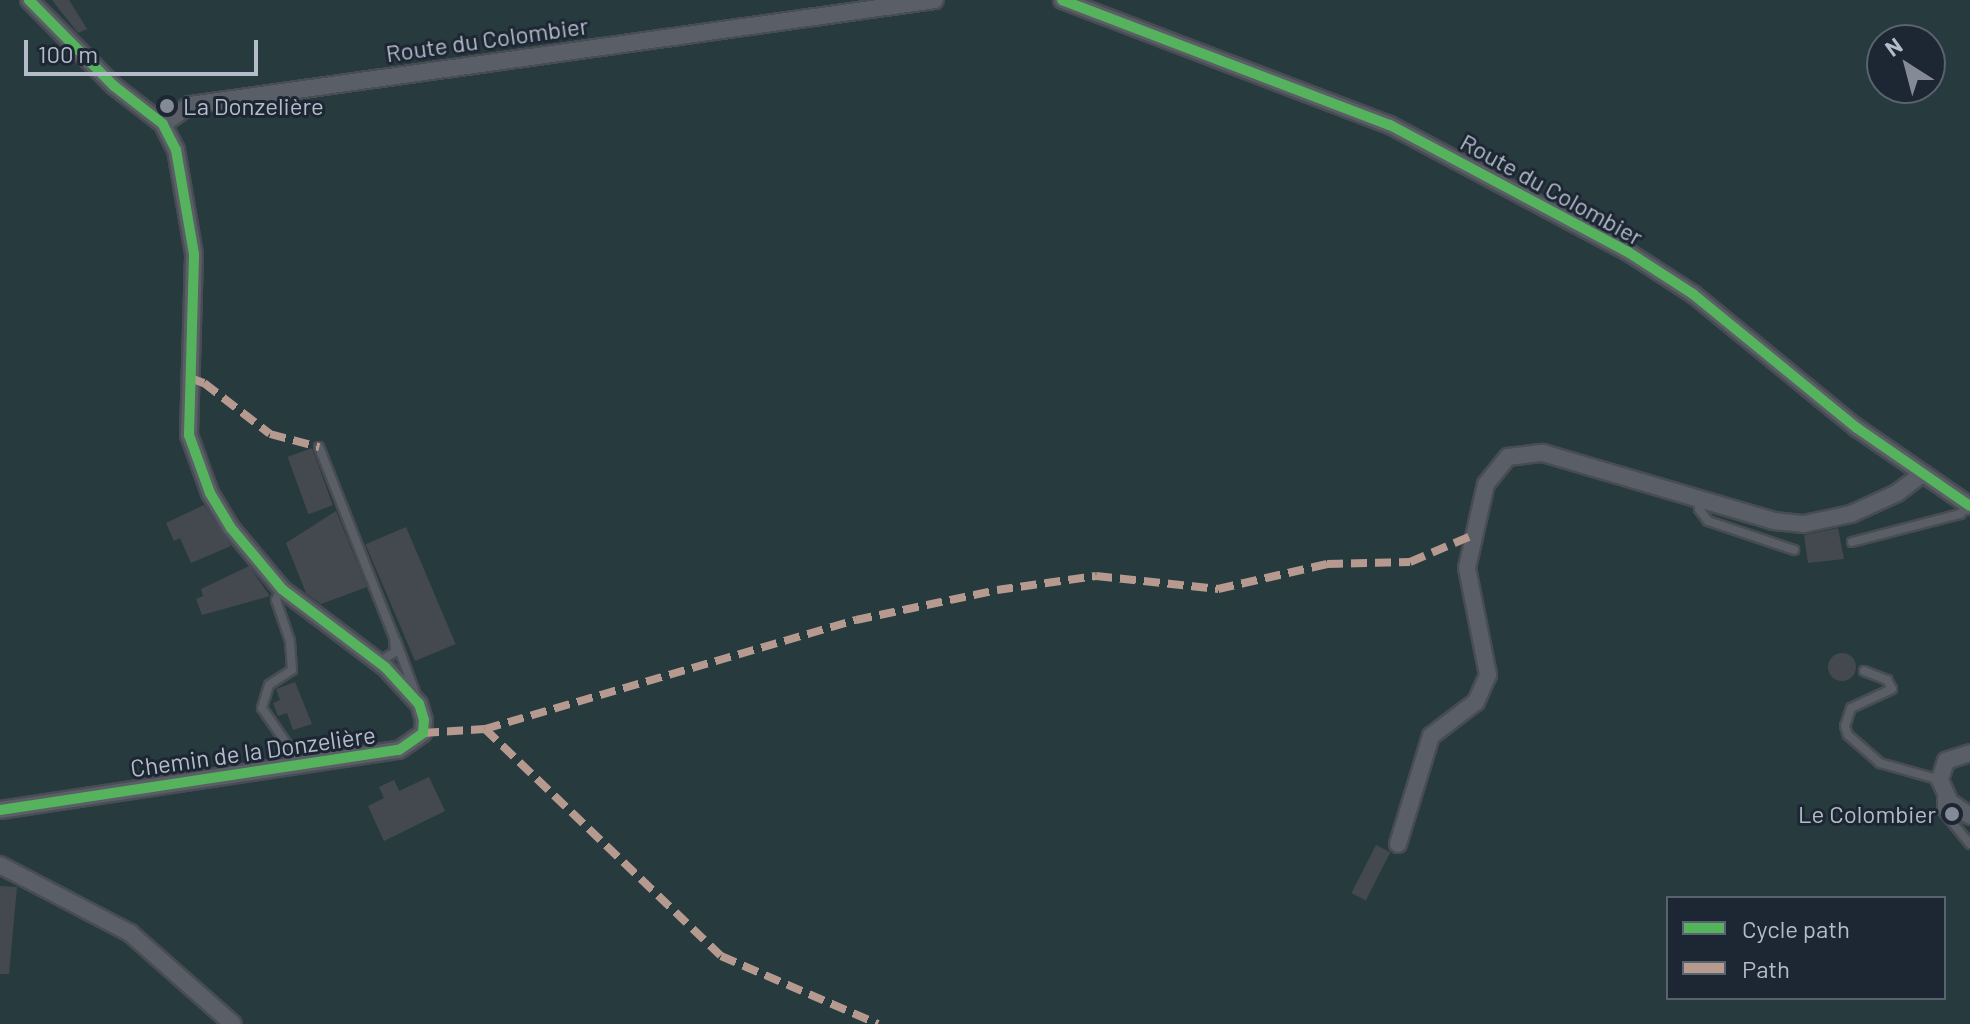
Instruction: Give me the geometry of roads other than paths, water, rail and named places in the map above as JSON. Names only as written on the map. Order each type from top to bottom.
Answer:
[{"type":"street","points":[[29,0],[114,86],[163,124],[176,150],[194,254],[188,414],[195,463],[231,528],[282,589],[378,663],[419,704]]},
{"type":"street","name":"Route du Colombier","points":[[163,124],[190,105],[824,8],[935,0]]},
{"type":"street","name":"Route du Colombier","points":[[1062,0],[1379,120],[1552,209],[1693,294],[1922,474],[1970,506]]},
{"type":"street","points":[[1398,844],[1431,736],[1476,702],[1488,675],[1467,568],[1478,506],[1496,468],[1521,453],[1543,453],[1774,521],[1827,522],[1897,493],[1922,474]]},
{"type":"street","name":"Chemin de la Donzelière","points":[[0,810],[302,767],[413,744],[423,733],[419,704]]},
{"type":"street","points":[[1970,753],[1946,761],[1941,785],[1970,816]]},
{"type":"street","points":[[0,865],[130,933],[233,1024]]},
{"type":"lane","points":[[319,447],[419,704]]},
{"type":"lane","points":[[1699,499],[1699,509],[1708,521],[1794,550]]},
{"type":"lane","points":[[1852,542],[1960,514],[1970,506]]},
{"type":"lane","points":[[282,589],[276,600],[290,641],[292,670],[269,685],[262,708],[302,767]]},
{"type":"lane","points":[[378,663],[395,652],[394,637]]},
{"type":"lane","points":[[1864,671],[1887,680],[1892,689],[1851,708],[1845,726],[1848,735],[1880,763],[1941,785],[1942,810],[1970,844]]},
{"type":"place","name":"La Donzelière","points":[[167,106]]},
{"type":"place","name":"Le Colombier","points":[[1952,814]]}]
